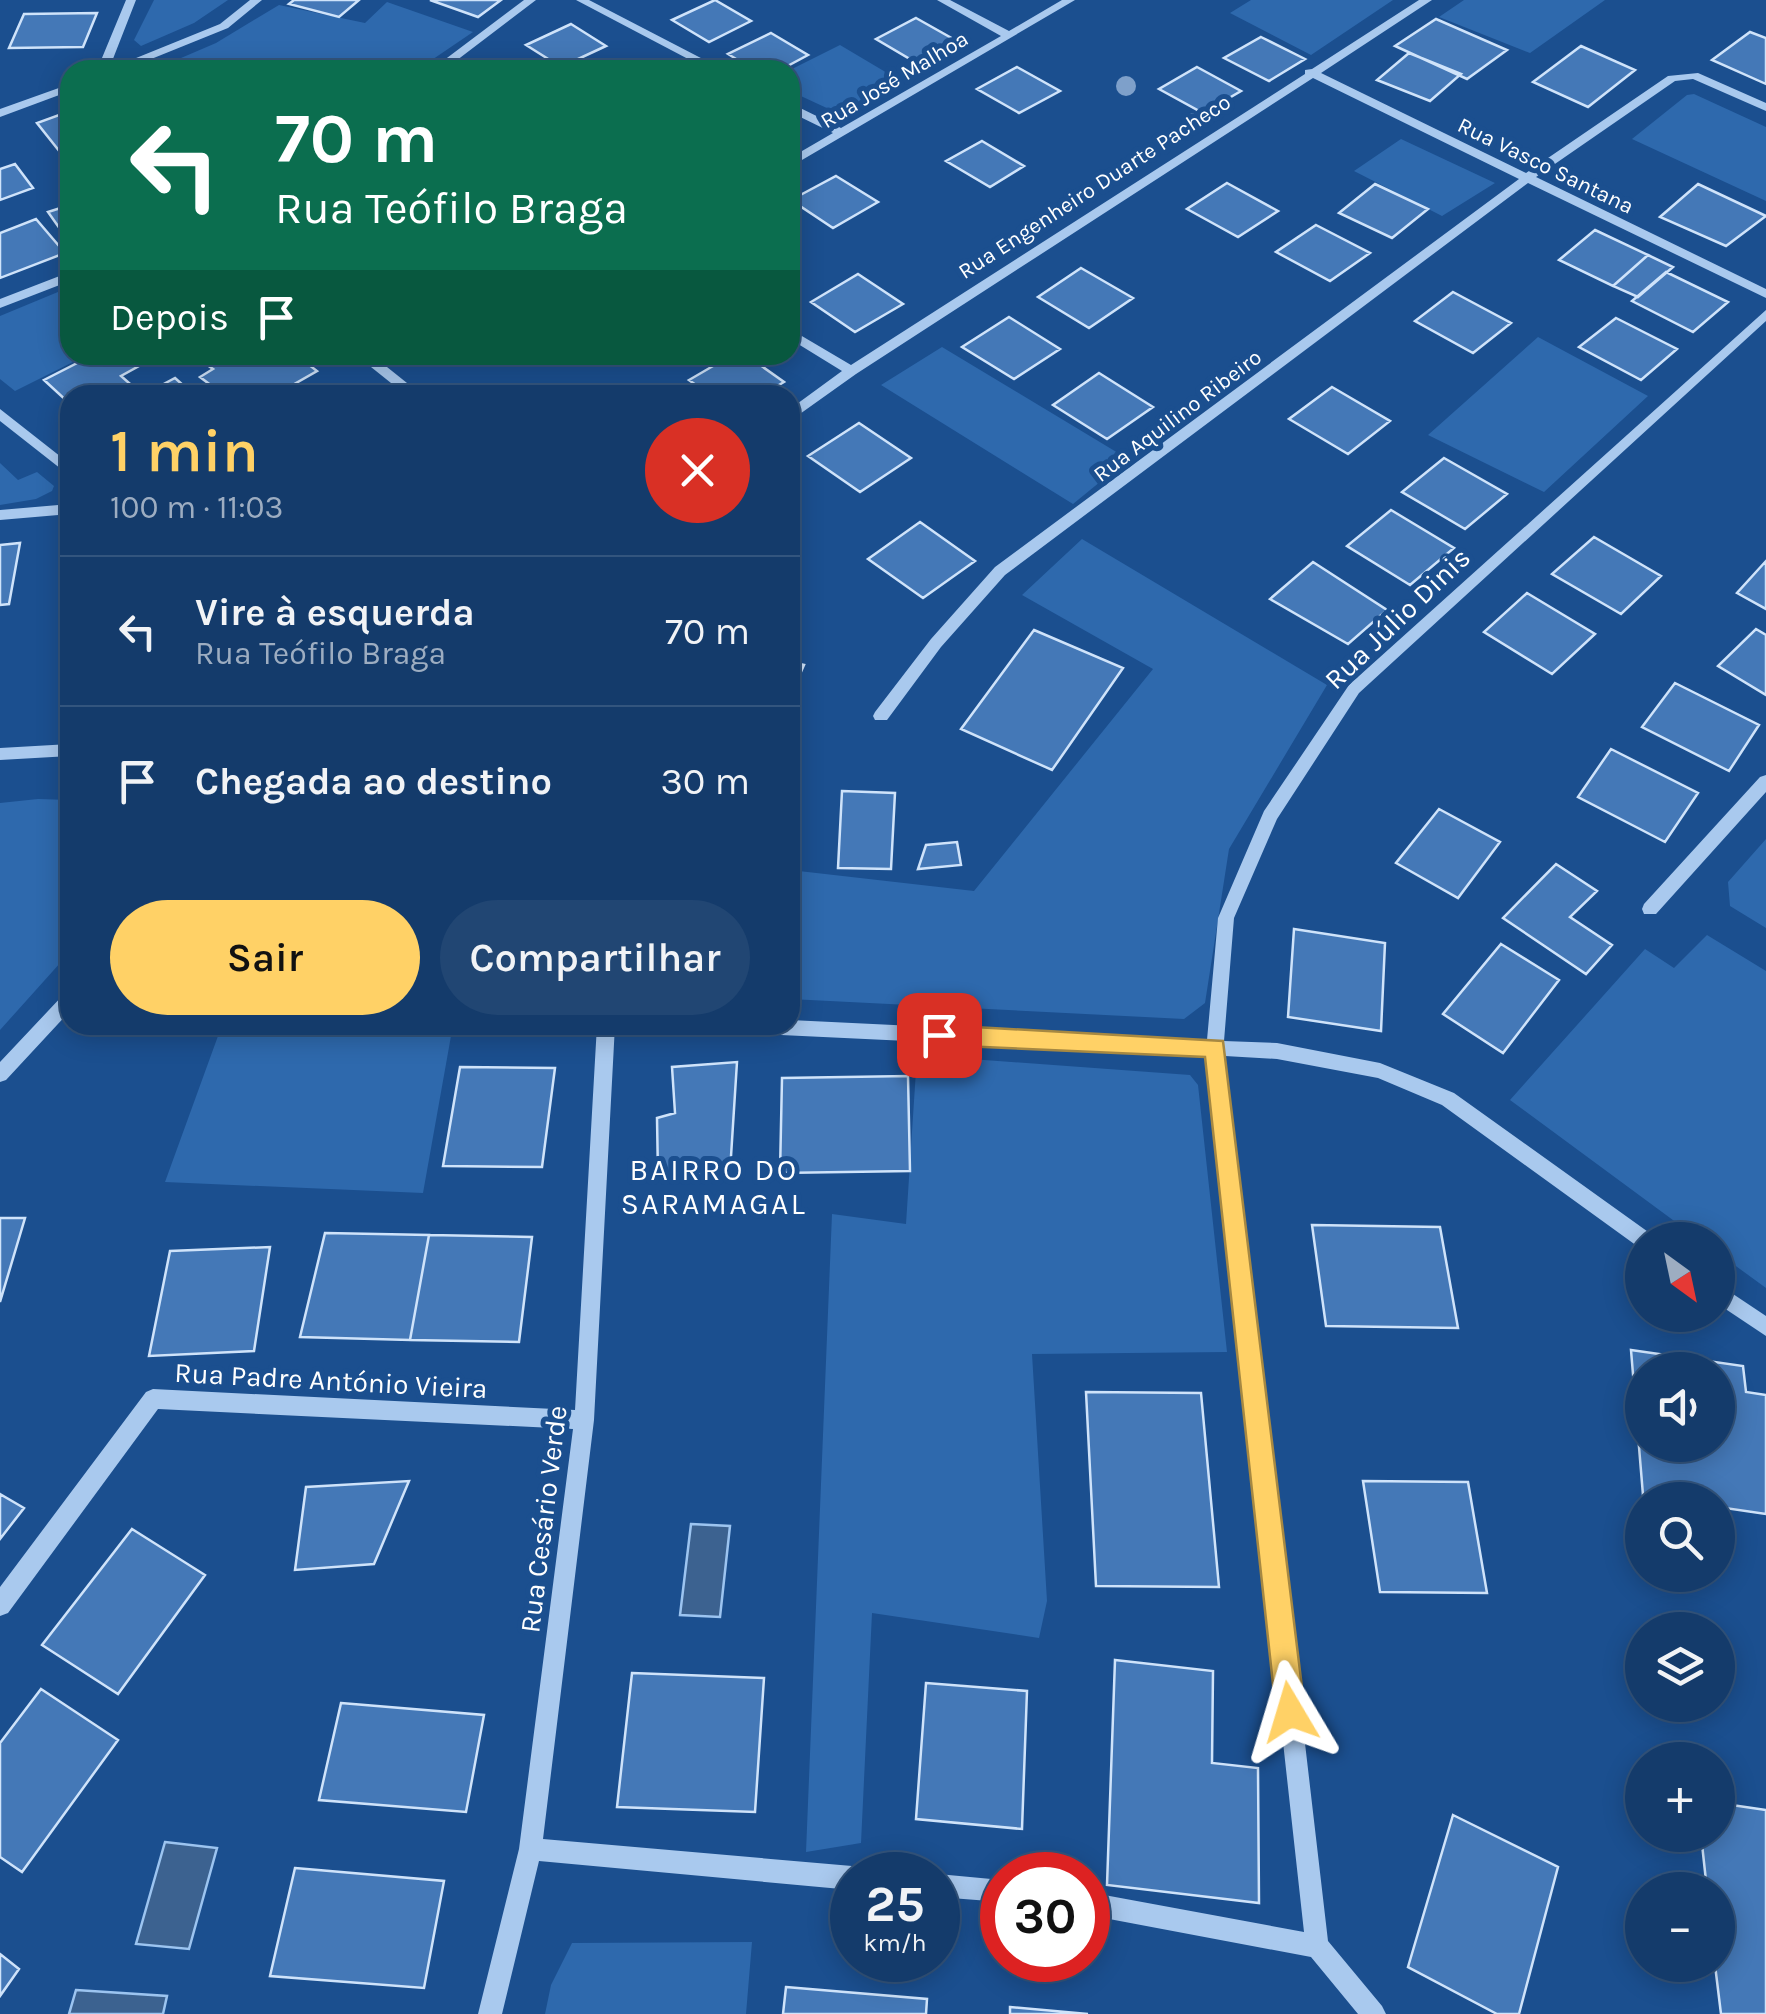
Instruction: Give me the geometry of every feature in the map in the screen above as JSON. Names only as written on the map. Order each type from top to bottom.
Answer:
[{"type":"street","points":[[107,60],[130,0]]},
{"type":"street","points":[[139,60],[224,26],[258,0]]},
{"type":"street","points":[[450,60],[531,0]]},
{"type":"street","points":[[581,0],[698,60]]},
{"type":"street","points":[[942,0],[1008,35]]},
{"type":"street","name":"Rua José Malhoa","points":[[800,157],[1070,0]]},
{"type":"street","name":"Rua Engenheiro Duarte Pacheco","points":[[800,409],[851,371],[1427,0]]},
{"type":"street","name":"Rua Vasco Santana","points":[[1310,72],[1766,294]]},
{"type":"street","name":"Rua Aquilino Ribeiro","points":[[882,716],[936,643],[1000,571],[1527,178],[1672,78],[1694,75],[1766,107]]},
{"type":"street","points":[[0,114],[60,91]]},
{"type":"street","points":[[800,112],[842,134]]},
{"type":"street","points":[[0,304],[60,280]]},
{"type":"street","name":"Rua Júlio Dinis","points":[[1317,1946],[1215,1048],[1226,918],[1270,816],[1354,689],[1766,314]]},
{"type":"street","points":[[800,339],[851,371]]},
{"type":"street","points":[[375,365],[398,385]]},
{"type":"street","points":[[0,414],[60,464]]},
{"type":"street","points":[[0,515],[60,509]]},
{"type":"street","points":[[0,754],[60,751]]},
{"type":"street","points":[[1650,909],[1766,781]]},
{"type":"street","points":[[0,1074],[60,1010]]},
{"type":"street","points":[[800,1028],[1277,1051],[1380,1071],[1448,1100],[1625,1226]]},
{"type":"street","name":"Rua Cesário Verde","points":[[490,2014],[530,1849],[584,1420],[605,1035]]},
{"type":"street","points":[[1735,1304],[1766,1327]]},
{"type":"street","name":"Rua Padre António Vieira","points":[[0,1605],[153,1399],[584,1420]]},
{"type":"street","points":[[530,1849],[830,1876]]},
{"type":"street","points":[[1110,1908],[1317,1946],[1374,2014]]},
{"type":"shaded area","points":[[154,0],[228,0],[194,23],[141,46],[134,40]]},
{"type":"shaded area","points":[[1251,0],[1393,0],[1311,55],[1230,13]]},
{"type":"shaded area","points":[[1464,0],[1605,0],[1530,53],[1439,17]]},
{"type":"shaded area","points":[[387,2],[473,32],[432,60],[176,60],[216,43],[279,5],[365,23]]},
{"type":"shaded area","points":[[840,45],[904,83],[844,116],[800,96],[800,65]]},
{"type":"shaded area","points":[[1694,94],[1766,127],[1766,201],[1632,139],[1687,95]]},
{"type":"shaded area","points":[[1401,139],[1495,183],[1442,216],[1354,171]]},
{"type":"shaded area","points":[[60,291],[60,365],[67,365],[15,391],[0,379],[0,316]]},
{"type":"shaded area","points":[[1538,337],[1648,396],[1544,492],[1428,435]]},
{"type":"shaded area","points":[[942,347],[1128,459],[1073,504],[881,385]]},
{"type":"shaded area","points":[[0,463],[18,480],[37,472],[54,486],[52,491],[36,499],[0,505]]},
{"type":"shaded area","points":[[1082,539],[1327,685],[1229,849],[1205,1003],[1184,1019],[800,1000],[800,871],[974,891],[1153,669],[1022,595]]},
{"type":"shaded area","points":[[60,800],[60,963],[0,1030],[0,803]]},
{"type":"shaded area","points":[[1766,839],[1766,928],[1730,906],[1728,882]]},
{"type":"shaded area","points":[[1707,935],[1766,971],[1766,1288],[1735,1265],[1735,1222],[1676,1222],[1510,1100],[1645,949],[1674,968]]},
{"type":"shaded area","points":[[218,1036],[451,1036],[423,1193],[165,1182]]},
{"type":"shaded area","points":[[917,1055],[1190,1075],[1198,1085],[1227,1352],[1032,1354],[1047,1601],[1039,1638],[872,1613],[861,1843],[806,1852],[832,1214],[906,1224]]},
{"type":"shaded area","points":[[691,1524],[730,1526],[720,1617],[680,1615]]},
{"type":"shaded area","points":[[165,1842],[217,1848],[189,1949],[136,1944]]},
{"type":"shaded area","points":[[752,1942],[746,2014],[545,2014],[551,1985],[572,1943]]},
{"type":"shaded area","points":[[76,1990],[167,1996],[163,2014],[69,2014]]},
{"type":"building","points":[[294,0],[359,0],[339,17],[289,4]]},
{"type":"building","points":[[430,0],[501,0],[478,17]]},
{"type":"building","points":[[715,0],[751,21],[709,42],[672,20]]},
{"type":"building","points":[[97,13],[83,47],[9,48],[24,14]]},
{"type":"building","points":[[916,18],[955,40],[915,62],[876,39]]},
{"type":"building","points":[[1436,19],[1507,50],[1467,79],[1395,46]]},
{"type":"building","points":[[571,24],[606,46],[576,60],[550,60],[526,45]]},
{"type":"building","points":[[1750,32],[1766,38],[1766,84],[1712,60]]},
{"type":"building","points":[[771,33],[808,55],[799,60],[738,60],[728,54]]},
{"type":"building","points":[[1261,37],[1305,59],[1269,81],[1224,58]]},
{"type":"building","points":[[1581,46],[1635,70],[1588,107],[1533,82]]},
{"type":"building","points":[[1409,53],[1461,74],[1430,101],[1377,80]]},
{"type":"building","points":[[1017,67],[1060,91],[1019,113],[977,89]]},
{"type":"building","points":[[1197,67],[1241,91],[1203,113],[1159,89]]},
{"type":"building","points":[[60,115],[60,152],[37,123]]},
{"type":"building","points":[[982,141],[1024,166],[990,187],[946,161]]},
{"type":"building","points":[[15,164],[33,188],[0,200],[0,169]]},
{"type":"building","points":[[836,176],[878,202],[833,228],[800,206],[800,195]]},
{"type":"building","points":[[1227,183],[1278,211],[1238,237],[1187,209]]},
{"type":"building","points":[[1375,184],[1428,209],[1392,238],[1339,213]]},
{"type":"building","points":[[1698,184],[1766,216],[1726,246],[1660,217]]},
{"type":"building","points":[[60,208],[60,229],[48,212]]},
{"type":"building","points":[[36,219],[60,247],[60,255],[0,278],[0,233]]},
{"type":"building","points":[[1316,225],[1370,253],[1330,281],[1276,252]]},
{"type":"building","points":[[1595,230],[1648,255],[1613,286],[1559,260]]},
{"type":"building","points":[[1648,255],[1673,267],[1638,297],[1613,286]]},
{"type":"building","points":[[1081,268],[1133,298],[1089,328],[1038,297]]},
{"type":"building","points":[[1666,272],[1728,302],[1693,332],[1632,301]]},
{"type":"building","points":[[858,274],[903,304],[855,332],[811,302]]},
{"type":"building","points":[[1453,292],[1511,323],[1473,353],[1415,321]]},
{"type":"building","points":[[1009,317],[1060,349],[1014,379],[962,347]]},
{"type":"building","points":[[1616,318],[1677,349],[1641,380],[1579,347]]},
{"type":"building","points":[[73,365],[139,366],[121,376],[131,385],[60,385],[60,395],[44,380]]},
{"type":"building","points":[[207,365],[309,365],[317,371],[292,385],[211,385],[200,377],[213,369]]},
{"type":"building","points":[[715,365],[760,365],[784,382],[696,385],[689,380]]},
{"type":"building","points":[[1099,373],[1153,407],[1107,439],[1053,405]]},
{"type":"building","points":[[175,378],[183,385],[162,385]]},
{"type":"building","points":[[1332,387],[1390,421],[1348,454],[1289,419]]},
{"type":"building","points":[[859,423],[911,458],[860,492],[808,456]]},
{"type":"building","points":[[1444,458],[1507,494],[1465,529],[1402,492]]},
{"type":"building","points":[[1391,510],[1454,548],[1410,585],[1347,546]]},
{"type":"building","points":[[920,522],[975,561],[923,598],[868,559]]},
{"type":"building","points":[[1594,537],[1661,576],[1621,614],[1552,574]]},
{"type":"building","points":[[20,543],[9,604],[0,605],[0,545]]},
{"type":"building","points":[[1766,561],[1766,609],[1737,593]]},
{"type":"building","points":[[1313,562],[1387,610],[1348,644],[1270,599]]},
{"type":"building","points":[[1527,593],[1595,634],[1552,674],[1484,632]]},
{"type":"building","points":[[1756,629],[1766,635],[1766,695],[1718,666]]},
{"type":"building","points":[[1034,630],[1123,668],[1052,770],[961,729]]},
{"type":"building","points":[[1675,683],[1759,725],[1729,771],[1642,727]]},
{"type":"building","points":[[1611,749],[1698,793],[1665,842],[1578,797]]},
{"type":"building","points":[[842,791],[895,793],[891,869],[838,868]]},
{"type":"building","points":[[1439,809],[1500,842],[1458,898],[1396,863]]},
{"type":"building","points":[[957,842],[961,865],[918,869],[926,845]]},
{"type":"building","points":[[1556,864],[1597,891],[1570,917],[1612,945],[1586,974],[1503,918]]},
{"type":"building","points":[[1294,929],[1385,943],[1381,1031],[1288,1017]]},
{"type":"building","points":[[1501,944],[1559,980],[1503,1053],[1443,1014]]},
{"type":"building","points":[[737,1062],[730,1172],[658,1176],[657,1118],[675,1113],[672,1067]]},
{"type":"building","points":[[460,1067],[555,1068],[542,1167],[443,1166]]},
{"type":"building","points":[[908,1076],[910,1171],[780,1173],[782,1078]]},
{"type":"building","points":[[0,1218],[25,1218],[0,1302]]},
{"type":"building","points":[[1312,1225],[1440,1227],[1458,1328],[1326,1326]]},
{"type":"building","points":[[325,1233],[429,1235],[410,1340],[300,1337]]},
{"type":"building","points":[[429,1235],[532,1237],[519,1342],[410,1340]]},
{"type":"building","points":[[270,1247],[254,1351],[149,1356],[170,1251]]},
{"type":"building","points":[[1735,1365],[1743,1366],[1746,1392],[1766,1395],[1766,1514],[1735,1509],[1735,1482],[1642,1482],[1640,1462],[1735,1462]]},
{"type":"building","points":[[1086,1392],[1201,1393],[1219,1587],[1096,1586]]},
{"type":"building","points":[[409,1481],[374,1564],[295,1570],[306,1487]]},
{"type":"building","points":[[1363,1481],[1468,1482],[1487,1593],[1380,1592]]},
{"type":"building","points":[[0,1494],[24,1508],[0,1539]]},
{"type":"building","points":[[132,1529],[205,1575],[118,1694],[42,1645]]},
{"type":"building","points":[[1115,1660],[1213,1671],[1212,1763],[1258,1768],[1259,1903],[1110,1885]]},
{"type":"building","points":[[632,1673],[764,1678],[755,1812],[617,1807]]},
{"type":"building","points":[[926,1683],[1027,1691],[1022,1829],[916,1819]]},
{"type":"building","points":[[41,1689],[118,1740],[22,1872],[0,1857],[0,1743]]},
{"type":"building","points":[[341,1703],[484,1715],[466,1812],[319,1800]]},
{"type":"building","points":[[1735,1805],[1766,1810],[1766,2014],[1721,2014],[1717,1982],[1735,1982],[1735,1872],[1705,1872],[1703,1852],[1735,1852]]},
{"type":"building","points":[[1453,1815],[1558,1867],[1519,2014],[1497,2014],[1408,1967]]},
{"type":"building","points":[[295,1868],[444,1881],[424,1988],[270,1976]]},
{"type":"building","points":[[0,1954],[19,1969],[0,1996]]},
{"type":"building","points":[[786,1987],[927,1999],[926,2014],[783,2014]]},
{"type":"building","points":[[1010,2007],[1088,2014],[1010,2014]]},
{"type":"district","name":"BAIRRO DO SARAMAGAL","points":[[714,1187]]},
{"type":"route","points":[[939,1035],[1215,1048],[1290,1712]]}]
